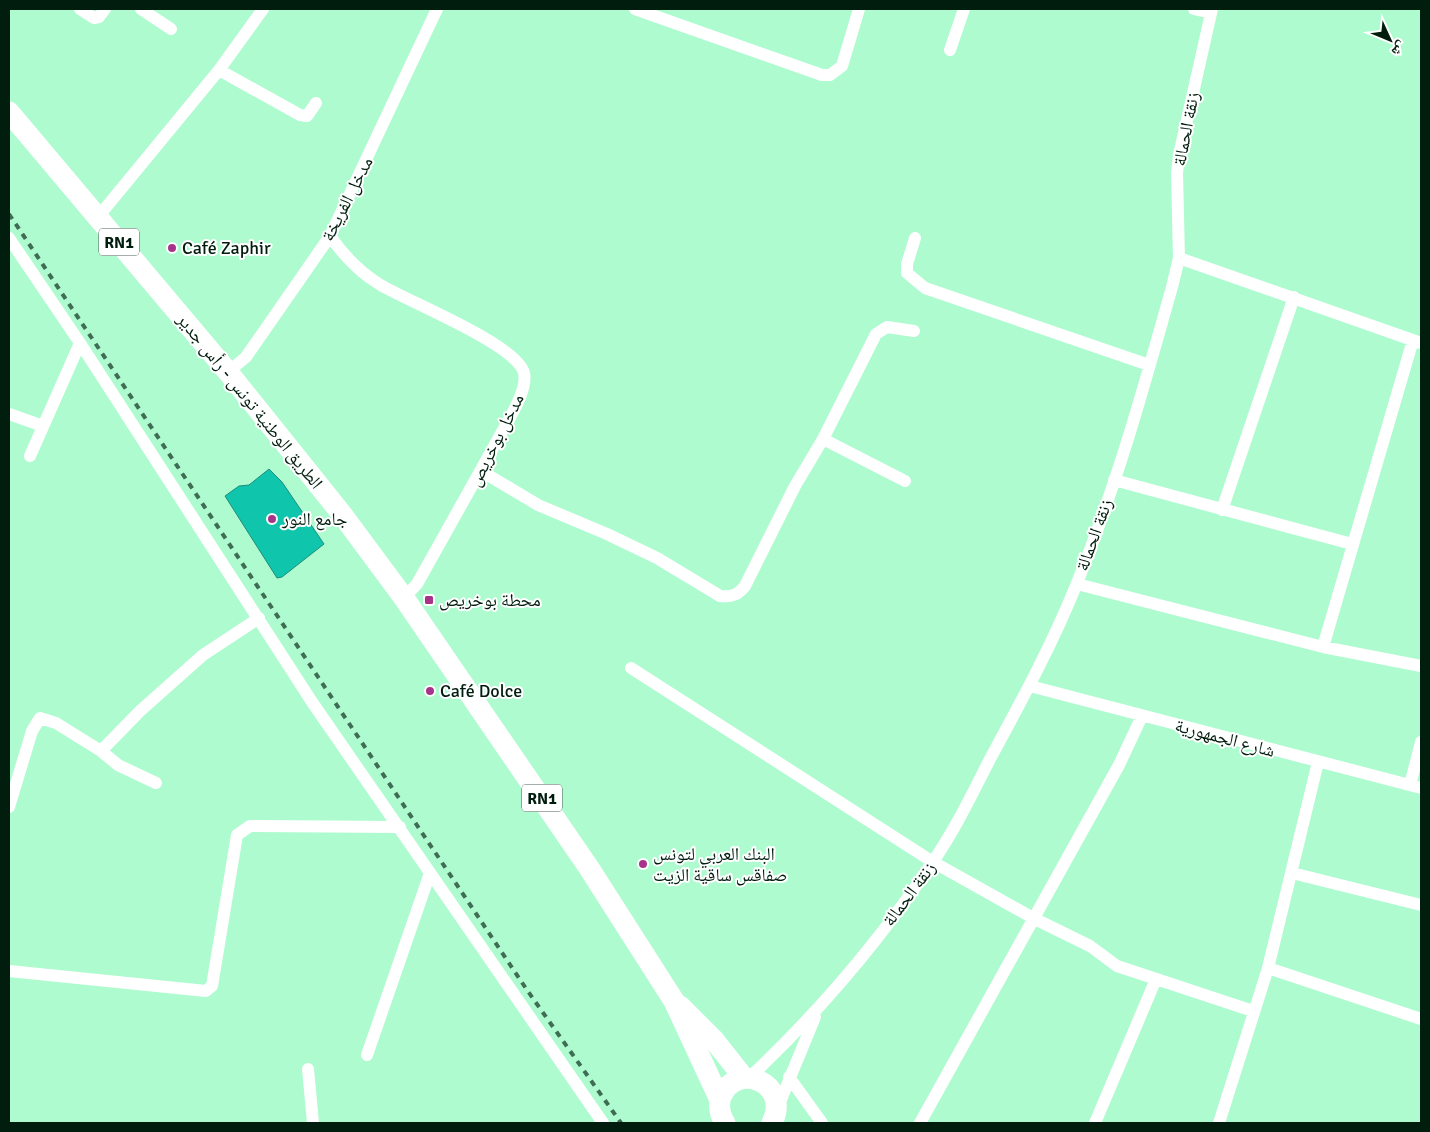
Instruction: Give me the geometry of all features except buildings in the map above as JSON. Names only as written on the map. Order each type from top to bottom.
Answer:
[{"type":"main road","name":"الطريق الوطنية تونس - رأس جدير","points":[[9,112],[228,372],[341,513],[410,591],[674,1001],[720,1100]]},
{"type":"main road","name":"الطريق الوطنية تونس - رأس جدير","points":[[674,1001],[693,1017],[747,1078]]},
{"type":"main road","points":[[720,1100],[729,1086],[747,1078]]},
{"type":"main road","name":"RN1","points":[[747,1078],[759,1080],[774,1093],[776,1119]]},
{"type":"main road","name":"RN1","points":[[720,1100],[719,1109],[725,1123]]},
{"type":"street","points":[[80,9],[94,18],[99,17],[105,9]]},
{"type":"street","points":[[141,9],[171,29]]},
{"type":"street","points":[[98,217],[219,70],[263,9]]},
{"type":"street","name":"مدخل الفريخة","points":[[228,372],[246,357],[330,236],[437,9]]},
{"type":"street","points":[[635,9],[757,53],[830,75],[842,66],[859,9]]},
{"type":"street","points":[[950,50],[964,9]]},
{"type":"street","points":[[1194,9],[1211,11]]},
{"type":"street","name":"زنقة الحمالة","points":[[822,1001],[874,940],[933,862],[1030,686],[1077,584],[1114,480],[1172,287],[1178,258],[1177,173],[1179,155],[1211,11]]},
{"type":"street","points":[[219,70],[300,115],[307,116],[316,103]]},
{"type":"street","name":"مدخل بوخريص","points":[[330,236],[346,258],[380,285],[478,335],[501,349],[521,366],[524,380],[519,400],[481,471],[410,591]]},
{"type":"street","points":[[9,238],[80,343],[312,702],[603,1123]]},
{"type":"street","points":[[915,238],[907,264],[907,273],[924,288],[1149,365]]},
{"type":"street","points":[[1178,258],[1294,297],[1417,342],[1352,544],[1323,646]]},
{"type":"street","points":[[1222,510],[1294,297]]},
{"type":"street","points":[[481,471],[538,505],[607,534],[657,558],[720,596],[728,597],[739,593],[745,586],[795,486],[823,439],[876,334],[887,327],[914,331]]},
{"type":"street","points":[[30,456],[80,343]]},
{"type":"street","points":[[9,414],[43,426]]},
{"type":"street","points":[[823,439],[905,481]]},
{"type":"street","points":[[1114,480],[1352,544]]},
{"type":"street","points":[[1077,584],[1323,646],[1421,666]]},
{"type":"street","points":[[100,751],[140,711],[202,655],[259,618]]},
{"type":"street","points":[[632,668],[933,862],[1033,918],[1090,946],[1117,966],[1253,1010]]},
{"type":"street","name":"شارع الجمهورية","points":[[1030,686],[1416,787]]},
{"type":"street","points":[[920,1123],[1119,765],[1142,716]]},
{"type":"street","points":[[9,807],[32,731],[40,718],[56,723],[118,765],[156,783]]},
{"type":"street","points":[[1416,787],[1421,742]]},
{"type":"street","points":[[1218,1123],[1268,968],[1318,762]]},
{"type":"street","points":[[9,971],[206,991],[212,986],[237,835],[250,826],[400,827]]},
{"type":"street","points":[[367,1055],[430,873]]},
{"type":"street","points":[[1292,873],[1421,905]]},
{"type":"street","points":[[1268,968],[1421,1019]]},
{"type":"street","points":[[1095,1123],[1156,979]]},
{"type":"street","points":[[776,1119],[789,1077],[822,1001]]},
{"type":"street","points":[[747,1078],[822,1001]]},
{"type":"street","points":[[308,1069],[307,1086],[313,1123]]},
{"type":"street","points":[[789,1077],[822,1123]]},
{"type":"railway","points":[[9,214],[527,990],[621,1123]]},
{"type":"place","name":"Café Zaphir","points":[[172,248]]},
{"type":"place","name":"جامع النور","points":[[272,519]]},
{"type":"place","name":"محطة بوخريص","points":[[429,600]]},
{"type":"place","name":"Café Dolce","points":[[430,691]]},
{"type":"place","name":"البنك العربي لتونس صفاقس ساقية الزيت","points":[[643,864]]}]
